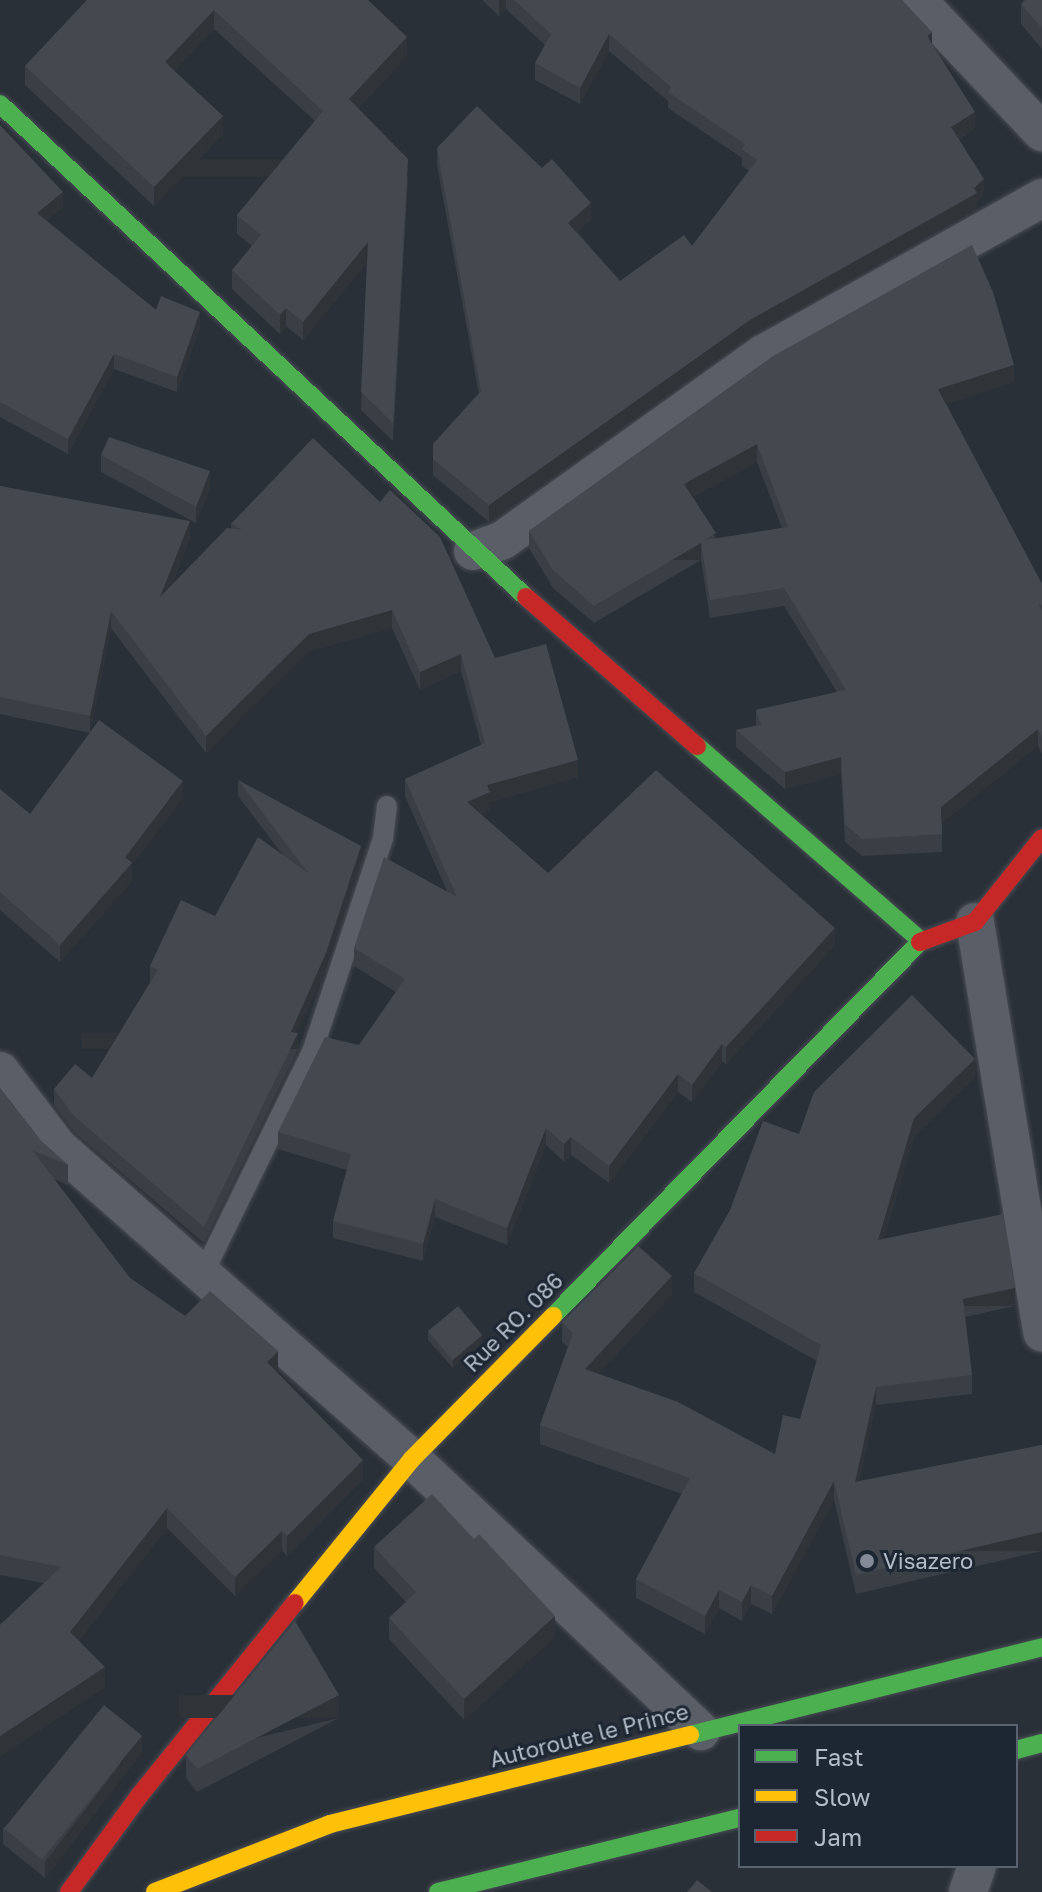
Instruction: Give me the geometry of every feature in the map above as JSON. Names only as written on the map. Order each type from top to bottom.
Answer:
[{"type":"street","points":[[917,0],[1042,132]]},
{"type":"street","points":[[0,104],[473,551],[921,941]]},
{"type":"street","points":[[473,551],[503,540],[763,354],[1042,198]]},
{"type":"street","points":[[1042,838],[975,922],[1042,1333]]},
{"type":"street","name":"Rue RO. 086","points":[[69,1892],[139,1796],[412,1459],[921,941],[975,922]]},
{"type":"street","points":[[0,1071],[58,1147],[412,1459],[701,1731]]},
{"type":"street","name":"Autoroute le Prince","points":[[155,1892],[330,1824],[1042,1647]]},
{"type":"street","points":[[438,1892],[738,1818]]},
{"type":"street","points":[[968,1892],[976,1868]]},
{"type":"lane","points":[[202,1276],[313,1049],[359,917],[387,806]]},
{"type":"building","points":[[87,0],[368,0],[407,37],[349,99],[408,159],[393,423],[361,392],[368,242],[303,322],[286,308],[280,315],[232,270],[261,235],[237,215],[323,111],[214,10],[165,62],[223,116],[154,187],[25,66]]},
{"type":"building","points":[[514,0],[902,0],[932,32],[927,36],[975,112],[951,127],[984,179],[974,188],[977,193],[750,320],[489,505],[433,459],[433,444],[481,391],[437,148],[477,106],[542,168],[552,159],[591,203],[568,223],[620,281],[684,235],[692,246],[757,160],[742,149],[745,144],[668,92],[671,87],[609,34],[580,88],[535,63],[551,34]]},
{"type":"building","points":[[1025,0],[1042,0],[1042,28],[1021,4]]},
{"type":"building","points":[[0,125],[63,192],[37,213],[156,310],[161,296],[200,312],[177,377],[114,354],[68,439],[0,402]]},
{"type":"building","points":[[972,245],[993,292],[1014,365],[938,389],[1042,584],[1042,605],[1038,603],[1042,611],[1042,737],[1038,729],[941,807],[942,834],[862,839],[845,824],[841,757],[785,772],[736,730],[761,725],[756,710],[846,690],[784,588],[710,600],[701,543],[594,606],[553,570],[529,531],[775,355]],"holes":[[[757,444],[788,527],[705,540],[716,533],[684,484]]]},
{"type":"building","points":[[109,437],[210,471],[196,507],[101,455]]},
{"type":"building","points":[[313,438],[380,502],[390,490],[440,537],[495,658],[546,644],[578,760],[487,785],[490,792],[467,802],[548,873],[656,770],[835,928],[726,1047],[722,1044],[692,1085],[678,1074],[609,1166],[571,1137],[564,1144],[546,1128],[507,1228],[435,1199],[423,1244],[333,1221],[351,1154],[278,1132],[325,1037],[359,1045],[405,979],[354,948],[384,857],[457,897],[405,779],[485,743],[461,654],[420,672],[392,610],[309,634],[206,736],[111,611],[90,716],[0,697],[0,486],[190,521],[160,597],[227,528],[242,530],[231,524]]},
{"type":"building","points":[[99,720],[183,781],[125,857],[132,863],[60,945],[0,892],[0,789],[30,814]]},
{"type":"building","points":[[238,780],[361,846],[326,953],[291,1032],[298,1033],[204,1227],[74,1116],[54,1089],[75,1064],[92,1078],[158,970],[150,966],[181,900],[215,916],[258,837],[308,873]]},
{"type":"building","points":[[912,995],[975,1059],[914,1118],[878,1240],[1003,1214],[1015,1288],[963,1299],[972,1375],[876,1387],[855,1482],[1042,1445],[1042,1532],[856,1575],[834,1481],[772,1596],[751,1585],[742,1602],[719,1590],[705,1616],[636,1579],[690,1478],[540,1425],[573,1333],[562,1323],[638,1246],[672,1276],[585,1369],[678,1402],[775,1454],[783,1415],[800,1419],[821,1345],[694,1273],[730,1210],[763,1121],[799,1134],[814,1092]]},
{"type":"building","points":[[0,1088],[41,1141],[68,1165],[32,1150],[130,1278],[185,1316],[210,1291],[278,1351],[267,1362],[363,1460],[287,1536],[282,1531],[235,1577],[167,1508],[70,1632],[105,1667],[0,1736],[0,1625],[61,1567],[0,1555]]},
{"type":"building","points":[[458,1306],[482,1335],[453,1360],[428,1331]]},
{"type":"building","points":[[432,1494],[474,1539],[479,1534],[555,1616],[464,1699],[389,1618],[416,1592],[374,1547]]},
{"type":"building","points":[[295,1621],[339,1695],[197,1769],[186,1755]]},
{"type":"building","points":[[104,1705],[142,1736],[42,1859],[4,1829]]},
{"type":"building","points":[[697,1880],[712,1892],[687,1892]]},
{"type":"traffic: fast","points":[[0,104],[526,597]]},
{"type":"traffic: fast","points":[[697,746],[921,941]]},
{"type":"traffic: fast","points":[[553,1316],[920,942]]},
{"type":"traffic: fast","points":[[690,1735],[1042,1647]]},
{"type":"traffic: fast","points":[[1018,1749],[1042,1743]]},
{"type":"traffic: fast","points":[[438,1892],[738,1818]]},
{"type":"traffic: slow","points":[[295,1603],[412,1459],[553,1316]]},
{"type":"traffic: slow","points":[[155,1892],[330,1824],[690,1735]]},
{"type":"traffic: jam","points":[[526,597],[697,746]]},
{"type":"traffic: jam","points":[[920,942],[975,922],[1042,838]]},
{"type":"traffic: jam","points":[[69,1892],[139,1796],[295,1603]]},
{"type":"place","name":"Visazero","points":[[867,1561]]}]
